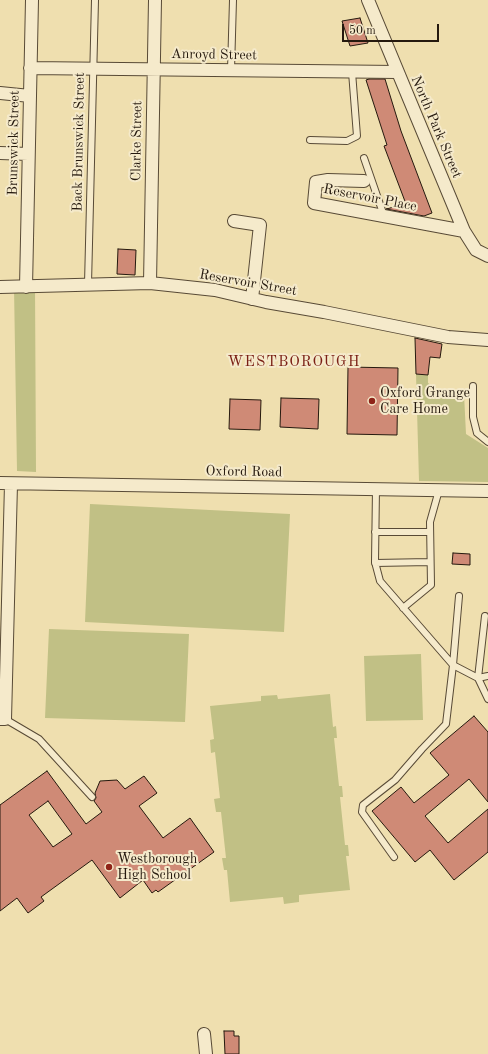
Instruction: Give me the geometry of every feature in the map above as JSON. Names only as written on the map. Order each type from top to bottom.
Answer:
[{"type":"street","name":"Brunswick Street","points":[[26,286],[32,0]]},
{"type":"street","name":"Clarke Street","points":[[150,283],[155,0]]},
{"type":"street","name":"North Park Street","points":[[368,0],[464,231],[476,250],[488,256]]},
{"type":"street","name":"Anroyd Street","points":[[30,68],[397,72]]},
{"type":"street","points":[[0,93],[30,96]]},
{"type":"street","points":[[0,153],[28,154]]},
{"type":"street","name":"Reservoir Place","points":[[364,181],[328,180],[316,182],[314,203],[464,231]]},
{"type":"street","points":[[234,221],[260,225],[252,299]]},
{"type":"street","name":"Reservoir Street","points":[[0,287],[150,283],[215,290],[252,299],[448,337],[488,340]]},
{"type":"street","points":[[3,719],[5,483]]},
{"type":"street","name":"Oxford Road","points":[[5,483],[488,491]]},
{"type":"street","points":[[204,1034],[206,1054]]},
{"type":"lane","name":"Back Brunswick Street","points":[[88,284],[95,0]]},
{"type":"lane","points":[[231,70],[233,0]]},
{"type":"lane","points":[[310,140],[347,141],[357,136],[352,72]]},
{"type":"lane","points":[[364,158],[384,216]]},
{"type":"lane","points":[[473,386],[473,418],[477,433],[488,442]]},
{"type":"lane","points":[[376,488],[375,563],[380,581],[453,665],[478,678],[488,676]]},
{"type":"lane","points":[[403,608],[431,585],[430,532],[432,512],[439,490]]},
{"type":"lane","points":[[375,532],[430,532]]},
{"type":"lane","points":[[375,563],[430,562]]},
{"type":"lane","points":[[394,857],[362,812],[363,805],[395,780],[446,724],[459,596]]},
{"type":"lane","points":[[485,616],[478,678],[488,699]]},
{"type":"lane","points":[[3,719],[39,739],[92,797]]},
{"type":"shaded area","points":[[35,286],[36,472],[17,471],[14,287]]},
{"type":"shaded area","points":[[416,374],[428,375],[428,383],[447,396],[464,394],[466,434],[488,448],[488,482],[419,481]]},
{"type":"shaded area","points":[[90,504],[290,514],[284,632],[85,622]]},
{"type":"shaded area","points":[[49,629],[189,634],[185,722],[45,718]]},
{"type":"shaded area","points":[[421,654],[423,720],[366,721],[364,656]]},
{"type":"shaded area","points":[[330,694],[333,727],[336,726],[337,738],[334,738],[339,786],[342,786],[343,797],[340,797],[345,845],[348,845],[349,856],[346,856],[350,890],[299,895],[299,902],[284,904],[283,897],[230,902],[227,870],[224,870],[222,858],[226,858],[221,812],[216,812],[214,799],[220,798],[215,752],[211,753],[210,740],[214,739],[210,706],[261,701],[261,696],[277,695],[278,699]]},
{"type":"building","points":[[360,18],[368,43],[350,46],[342,21]]},
{"type":"building","points":[[385,79],[401,131],[432,213],[424,216],[386,209],[406,204],[384,146],[387,145],[366,80]]},
{"type":"building","points":[[118,249],[136,250],[135,275],[117,274]]},
{"type":"building","points":[[415,338],[442,344],[440,358],[430,357],[428,375],[416,374]]},
{"type":"building","name":"Oxford Grange Care Home","points":[[348,367],[398,368],[397,435],[347,434]]},
{"type":"building","points":[[281,398],[319,399],[318,429],[280,427]]},
{"type":"building","points":[[230,399],[261,400],[260,430],[229,429]]},
{"type":"building","points":[[453,553],[470,554],[470,565],[452,564]]},
{"type":"building","points":[[474,716],[488,732],[488,802],[469,779],[425,816],[448,843],[488,809],[488,852],[454,880],[430,850],[415,862],[372,811],[401,787],[414,803],[449,775],[430,753]]},
{"type":"building","points":[[47,771],[86,824],[102,812],[94,801],[96,798],[95,793],[100,781],[117,780],[125,789],[144,776],[157,793],[139,806],[163,838],[190,818],[214,852],[158,892],[156,890],[152,893],[143,880],[120,898],[92,860],[41,897],[44,901],[28,913],[17,898],[0,911],[0,805]],"holes":[[[48,801],[72,834],[53,847],[29,815]]]},
{"type":"building","points":[[224,1031],[234,1031],[234,1036],[239,1036],[239,1054],[225,1054]]},
{"type":"place","name":"Oxford Grange Care Home","points":[[372,401]]},
{"type":"place","name":"Westborough High School","points":[[109,867]]},
{"type":"district","name":"WESTBOROUGH","points":[[294,362]]}]
